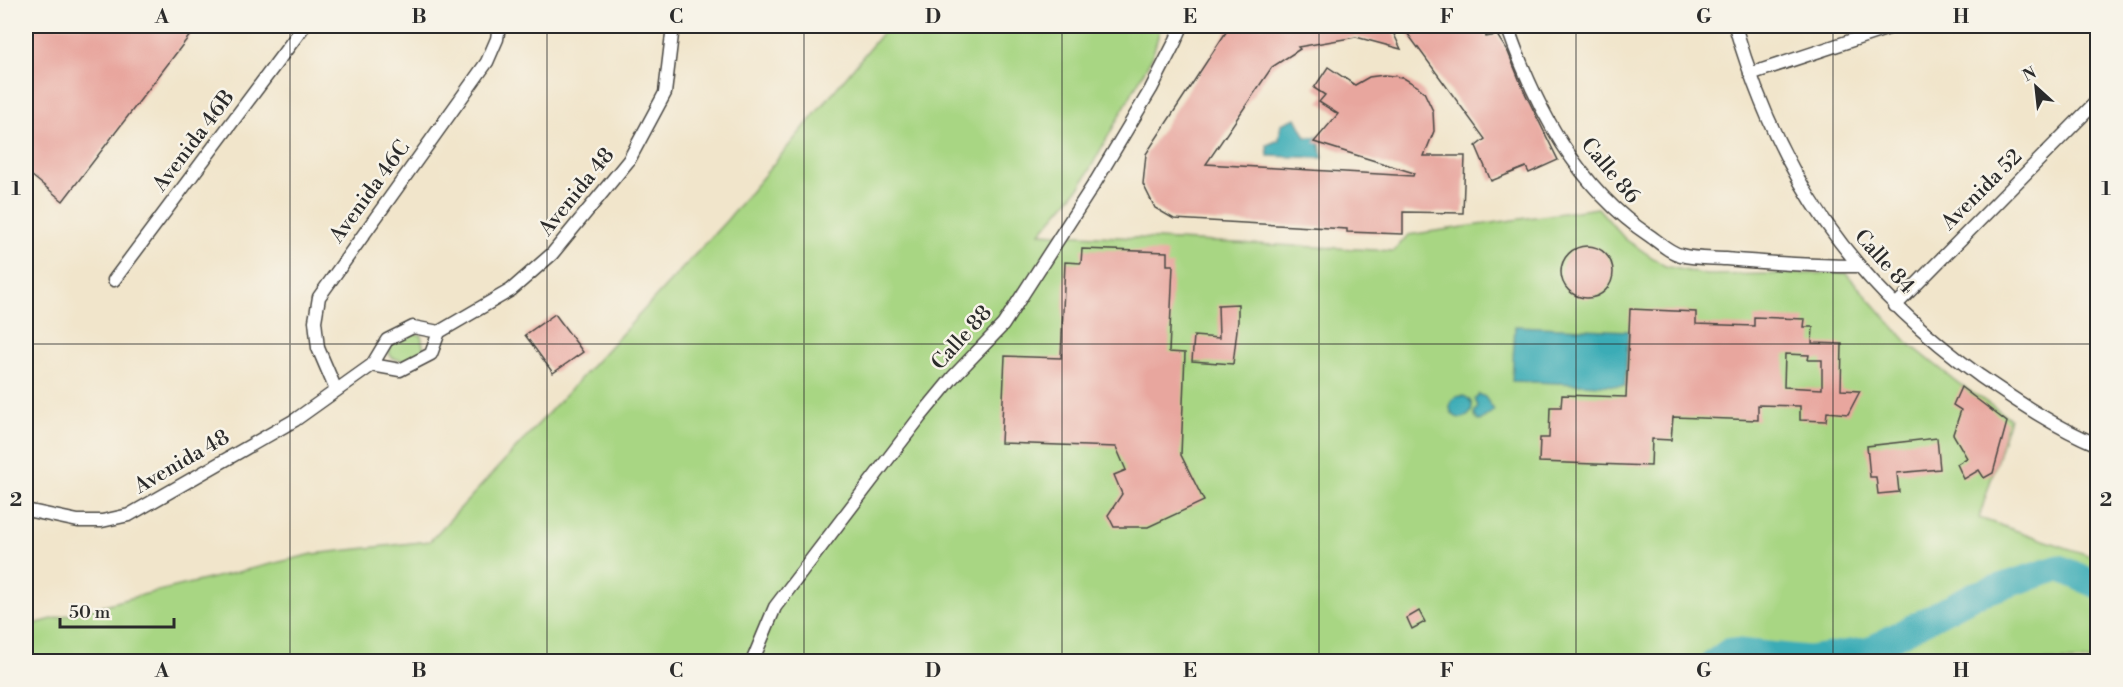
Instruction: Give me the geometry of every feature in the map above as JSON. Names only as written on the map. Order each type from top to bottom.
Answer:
[{"type":"street","name":"Avenida 46B","points":[[114,280],[304,26]]},
{"type":"street","name":"Avenida 46C","points":[[336,390],[318,348],[315,321],[320,297],[487,62],[497,39],[499,26]]},
{"type":"street","name":"Avenida 48","points":[[26,510],[78,521],[102,521],[129,515],[295,420],[372,365],[387,340],[413,327],[439,332],[511,290],[552,254],[629,160],[665,93],[673,26]]},
{"type":"street","name":"Calle 88","points":[[752,662],[775,607],[920,417],[953,377],[1003,325],[1114,151],[1151,89],[1182,26]]},
{"type":"street","name":"Calle 86","points":[[1507,26],[1549,123],[1577,166],[1601,197],[1625,220],[1679,255],[1797,266],[1858,266]]},
{"type":"street","name":"Calle 84","points":[[1735,26],[1766,117],[1794,172],[1828,226],[1858,266],[1895,306],[1951,354],[2028,410],[2097,445]]},
{"type":"street","points":[[1750,74],[1895,26]]},
{"type":"street","name":"Avenida 52","points":[[1895,306],[2097,100]]},
{"type":"street","points":[[372,365],[400,370],[431,354],[439,332]]},
{"type":"green space","points":[[888,26],[1161,26],[1152,57],[1081,185],[1040,233],[1394,251],[1408,235],[1598,208],[1625,239],[1665,266],[1706,275],[1846,273],[1907,342],[1958,383],[2010,418],[1979,518],[2097,558],[2097,661],[26,662],[26,626],[146,594],[313,554],[430,541],[727,220]]},
{"type":"green space","points":[[413,333],[421,335],[424,350],[405,361],[392,358],[389,353],[392,341]]},
{"type":"water","points":[[1296,118],[1306,137],[1318,137],[1323,158],[1268,156],[1267,145],[1279,140],[1281,124]]},
{"type":"water","points":[[1515,326],[1628,331],[1625,386],[1512,381]]},
{"type":"water","points":[[1479,394],[1485,397],[1494,410],[1480,421],[1474,413],[1478,407],[1475,399]]},
{"type":"water","points":[[1461,396],[1471,403],[1472,407],[1465,417],[1461,418],[1451,411],[1450,407],[1457,397]]},
{"type":"building","points":[[26,26],[197,26],[63,201],[26,171]]},
{"type":"building","points":[[1230,26],[1390,26],[1401,49],[1356,37],[1298,47],[1300,49],[1272,67],[1206,164],[1413,176],[1414,173],[1314,142],[1338,114],[1319,102],[1325,95],[1314,88],[1328,67],[1355,85],[1369,77],[1384,75],[1402,77],[1424,92],[1433,111],[1434,131],[1424,156],[1465,156],[1463,213],[1403,212],[1403,234],[1174,219],[1155,208],[1143,184],[1146,154]]},
{"type":"building","points":[[1402,26],[1484,26],[1486,37],[1497,35],[1508,52],[1523,89],[1558,160],[1529,173],[1526,167],[1491,181],[1476,146],[1485,139]]},
{"type":"building","points":[[1587,246],[1601,250],[1609,258],[1613,272],[1609,286],[1601,294],[1587,298],[1573,294],[1565,286],[1561,272],[1565,258],[1573,250]]},
{"type":"building","points":[[1082,249],[1167,252],[1167,265],[1173,265],[1169,352],[1185,353],[1181,455],[1204,501],[1148,527],[1114,527],[1108,515],[1122,494],[1114,475],[1126,470],[1116,447],[1001,443],[1005,356],[1061,358],[1065,262],[1081,263]]},
{"type":"building","points":[[1238,304],[1233,364],[1192,361],[1194,336],[1219,338],[1218,305]]},
{"type":"building","points":[[1630,309],[1696,312],[1696,324],[1754,326],[1754,317],[1805,319],[1804,327],[1813,327],[1812,343],[1842,344],[1841,390],[1860,391],[1848,414],[1827,412],[1826,421],[1800,420],[1800,406],[1758,405],[1758,420],[1673,417],[1671,440],[1652,439],[1651,466],[1539,462],[1540,438],[1549,438],[1550,407],[1561,407],[1562,395],[1626,397]],"holes":[[[1785,354],[1809,355],[1808,360],[1822,360],[1822,389],[1784,387]]]},
{"type":"building","points":[[555,314],[583,352],[553,373],[525,335]]},
{"type":"building","points":[[1961,387],[2007,422],[1993,473],[1984,478],[1979,470],[1964,479],[1957,464],[1967,458],[1953,434],[1961,410],[1953,405]]},
{"type":"building","points":[[1937,438],[1940,469],[1897,473],[1899,492],[1878,494],[1876,477],[1870,477],[1867,446]]},
{"type":"building","points":[[1419,611],[1425,622],[1412,629],[1407,618]]},
{"type":"waterway","points":[[1715,662],[1730,651],[1808,659],[1870,650],[1974,595],[2059,568],[2098,585]]}]
